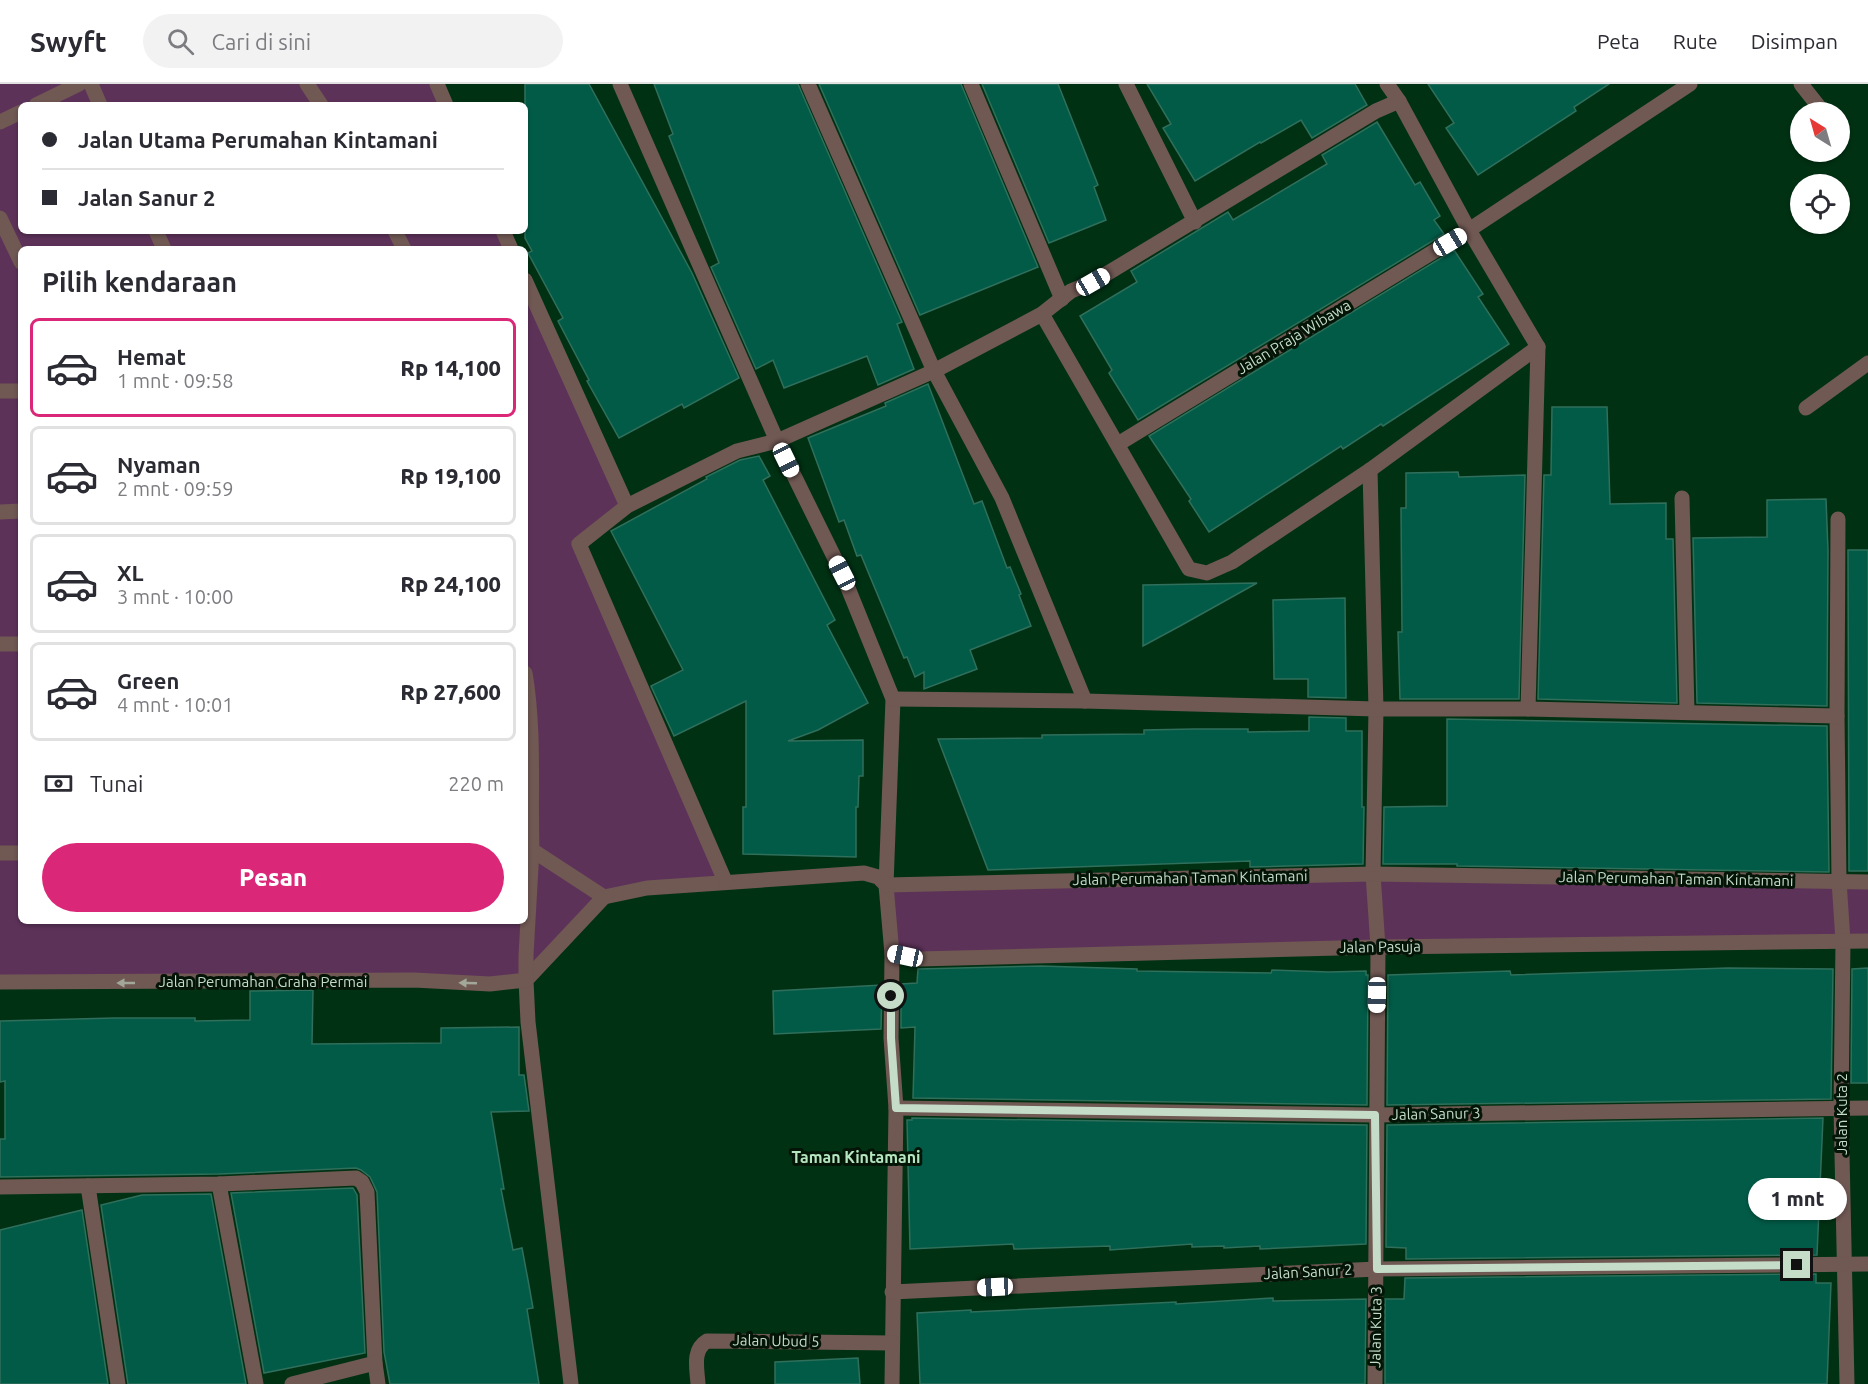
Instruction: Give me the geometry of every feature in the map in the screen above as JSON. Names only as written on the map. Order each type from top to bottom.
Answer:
[{"type":"street","points":[[42,102],[79,84]]},
{"type":"street","points":[[91,84],[99,102]]},
{"type":"street","points":[[307,84],[319,102]]},
{"type":"street","points":[[437,84],[445,102]]},
{"type":"street","points":[[621,84],[777,441],[842,573],[892,699],[885,885],[892,954],[891,1038],[896,1108],[892,1384]]},
{"type":"street","points":[[808,84],[934,371],[1002,498],[1085,701]]},
{"type":"street","points":[[971,84],[1062,299]]},
{"type":"street","points":[[1126,84],[1195,222]]},
{"type":"street","points":[[1387,84],[1399,101],[1469,230],[1538,347],[1528,709]]},
{"type":"street","name":"Jalan Praja Wibawa","points":[[1118,444],[1469,230],[1690,84]]},
{"type":"street","points":[[1801,84],[1815,102]]},
{"type":"street","points":[[724,881],[579,544],[627,506],[737,451],[777,441],[934,371],[1042,314],[1071,291],[1093,282],[1376,111],[1399,101]]},
{"type":"street","points":[[0,122],[18,113]]},
{"type":"street","points":[[0,218],[18,256]]},
{"type":"street","points":[[528,287],[627,506]]},
{"type":"street","points":[[1042,314],[1190,569],[1207,573],[1232,562],[1371,470],[1538,347]]},
{"type":"street","points":[[1806,408],[1868,363]]},
{"type":"street","points":[[0,391],[18,391]]},
{"type":"street","name":"Jalan Kuta 3","points":[[1371,470],[1376,709],[1373,874],[1378,947],[1375,1115],[1377,1269],[1375,1384]]},
{"type":"street","points":[[1682,498],[1687,712]]},
{"type":"street","points":[[0,512],[18,511]]},
{"type":"street","name":"Jalan Kuta 2","points":[[1838,519],[1837,716],[1839,881],[1843,941],[1841,1108],[1847,1384]]},
{"type":"street","points":[[0,639],[0,644],[18,644]]},
{"type":"street","points":[[526,980],[604,897],[528,850],[532,743],[528,691]]},
{"type":"street","points":[[892,699],[1837,716]]},
{"type":"street","points":[[0,853],[18,853]]},
{"type":"street","name":"Jalan Perumahan Taman Kintamani","points":[[604,897],[647,888],[864,873],[878,877],[885,885],[1373,874],[1868,882]]},
{"type":"street","points":[[527,924],[526,980],[530,1034],[571,1384]]},
{"type":"street","name":"Jalan Pasuja","points":[[892,954],[919,959],[1378,947],[1868,941]]},
{"type":"street","name":"Jalan Perumahan Graha Permai","points":[[0,982],[414,981],[490,984],[526,980]]},
{"type":"street","name":"Jalan Sanur 3","points":[[896,1108],[1375,1115],[1868,1108]]},
{"type":"street","points":[[0,1187],[219,1184],[356,1178],[362,1182],[367,1192],[378,1384]]},
{"type":"street","points":[[219,1184],[256,1384]]},
{"type":"street","points":[[88,1186],[118,1384]]},
{"type":"street","name":"Jalan Sanur 2","points":[[892,1292],[1377,1269],[1868,1264]]},
{"type":"street","name":"Jalan Ubud 5","points":[[698,1384],[696,1358],[698,1350],[707,1341],[892,1343]]},
{"type":"street","points":[[292,1384],[375,1363]]},
{"type":"shaded area","points":[[0,84],[437,84],[445,102],[18,102],[18,234],[504,234],[510,246],[18,246],[18,924],[528,924],[528,287],[627,506],[579,545],[725,881],[604,897],[526,980],[0,982]]},
{"type":"shaded area","points":[[1373,874],[1868,882],[1868,941],[892,954],[886,885]]},
{"type":"building","points":[[525,84],[589,84],[692,273],[739,378],[684,408],[682,404],[619,438],[587,381],[589,380],[558,321],[563,318],[528,253],[532,251],[525,238],[525,234],[528,234],[528,102],[525,102]]},
{"type":"building","points":[[654,84],[798,84],[902,322],[897,324],[914,369],[878,385],[867,356],[784,388],[773,360],[756,369],[711,267],[719,263],[669,136],[673,134]]},
{"type":"building","points":[[819,84],[961,84],[1038,267],[920,315]]},
{"type":"building","points":[[982,84],[1058,84],[1098,185],[1094,187],[1106,220],[1049,243]]},
{"type":"building","points":[[1147,84],[1355,84],[1367,105],[1312,138],[1301,120],[1195,181],[1163,128],[1171,124]]},
{"type":"building","points":[[1428,84],[1609,84],[1574,107],[1576,111],[1478,175],[1446,128],[1454,123]]},
{"type":"building","points":[[1377,122],[1415,185],[1420,182],[1440,216],[1434,220],[1444,234],[1138,420],[1109,373],[1112,370],[1080,316],[1137,282],[1131,271],[1228,212],[1233,220],[1327,164],[1322,155]]},
{"type":"building","points":[[1454,250],[1483,294],[1478,297],[1509,344],[1383,426],[1381,424],[1343,449],[1341,446],[1209,532],[1189,501],[1191,499],[1149,436]]},
{"type":"building","points":[[928,384],[974,504],[982,501],[1007,568],[1010,567],[1021,594],[1019,595],[1031,626],[970,650],[977,669],[924,689],[924,672],[915,677],[907,657],[904,658],[861,555],[857,556],[844,520],[839,522],[808,438],[886,406],[885,403]]},
{"type":"building","points":[[1552,407],[1607,407],[1610,504],[1666,503],[1666,539],[1673,539],[1677,703],[1538,699],[1544,475],[1551,475]]},
{"type":"building","points":[[759,456],[770,476],[763,480],[835,620],[827,625],[868,703],[818,730],[788,741],[863,740],[863,776],[859,776],[858,807],[856,807],[856,857],[743,854],[743,807],[746,807],[746,701],[674,736],[651,686],[683,670],[611,531],[707,479],[706,477],[740,460]]},
{"type":"building","points":[[1458,472],[1459,477],[1525,475],[1519,699],[1400,699],[1398,632],[1402,632],[1401,508],[1406,508],[1406,473]]},
{"type":"building","points":[[1826,499],[1827,706],[1697,703],[1693,538],[1767,537],[1767,500]]},
{"type":"building","points":[[1848,550],[1868,550],[1868,871],[1849,871]]},
{"type":"building","points":[[1257,583],[1180,626],[1143,646],[1143,585]]},
{"type":"building","points":[[1345,598],[1346,698],[1308,697],[1308,679],[1274,679],[1273,600]]},
{"type":"building","points":[[1309,717],[1346,718],[1346,731],[1362,731],[1363,864],[1250,867],[1250,861],[988,870],[938,739],[1144,734],[1144,730],[1309,731]]},
{"type":"building","points":[[1447,719],[1827,726],[1829,872],[1383,864],[1384,807],[1447,806]]},
{"type":"building","points":[[1041,966],[1137,969],[1137,971],[1271,973],[1272,970],[1366,971],[1368,975],[1367,1105],[913,1098],[915,1027],[901,1028],[901,984],[917,983],[918,969]]},
{"type":"building","points":[[1728,968],[1833,969],[1831,1099],[1387,1105],[1388,975],[1510,971],[1511,975]]},
{"type":"building","points":[[1868,968],[1868,1083],[1851,1083],[1852,969]]},
{"type":"building","points":[[882,985],[881,1029],[774,1034],[773,991]]},
{"type":"building","points":[[313,990],[312,1044],[441,1043],[441,1028],[519,1027],[519,1075],[524,1075],[529,1111],[491,1112],[504,1189],[501,1189],[513,1250],[522,1248],[533,1308],[527,1309],[539,1384],[390,1384],[384,1352],[377,1192],[370,1177],[356,1168],[219,1174],[0,1177],[0,1139],[5,1139],[5,1081],[0,1082],[0,1021],[114,1018],[195,1018],[195,1021],[250,1020],[250,991]]},
{"type":"building","points":[[912,1118],[1367,1125],[1366,1244],[1260,1249],[1260,1246],[1192,1247],[1192,1244],[1110,1250],[1110,1246],[1014,1249],[1013,1244],[910,1249],[907,1120],[912,1120]]},
{"type":"building","points":[[1823,1118],[1817,1255],[1406,1259],[1406,1248],[1386,1247],[1387,1125]]},
{"type":"building","points":[[353,1188],[357,1195],[365,1353],[264,1373],[231,1193]]},
{"type":"building","points":[[211,1194],[246,1384],[128,1384],[101,1205],[142,1195]]},
{"type":"building","points":[[82,1210],[108,1384],[0,1384],[0,1230]]},
{"type":"building","points":[[1816,1274],[1816,1283],[1831,1283],[1827,1384],[1385,1384],[1385,1299],[1404,1299],[1405,1278]]},
{"type":"building","points":[[1273,1298],[1273,1301],[1366,1299],[1365,1384],[920,1384],[917,1313],[1176,1302],[1176,1304]]},
{"type":"building","points":[[858,1358],[860,1384],[775,1384],[775,1362]]},
{"type":"district","name":"Taman Kintamani","points":[[856,1157]]},
{"type":"route","points":[[891,996],[891,1038],[896,1108],[1375,1115],[1377,1269],[1797,1265]]}]
